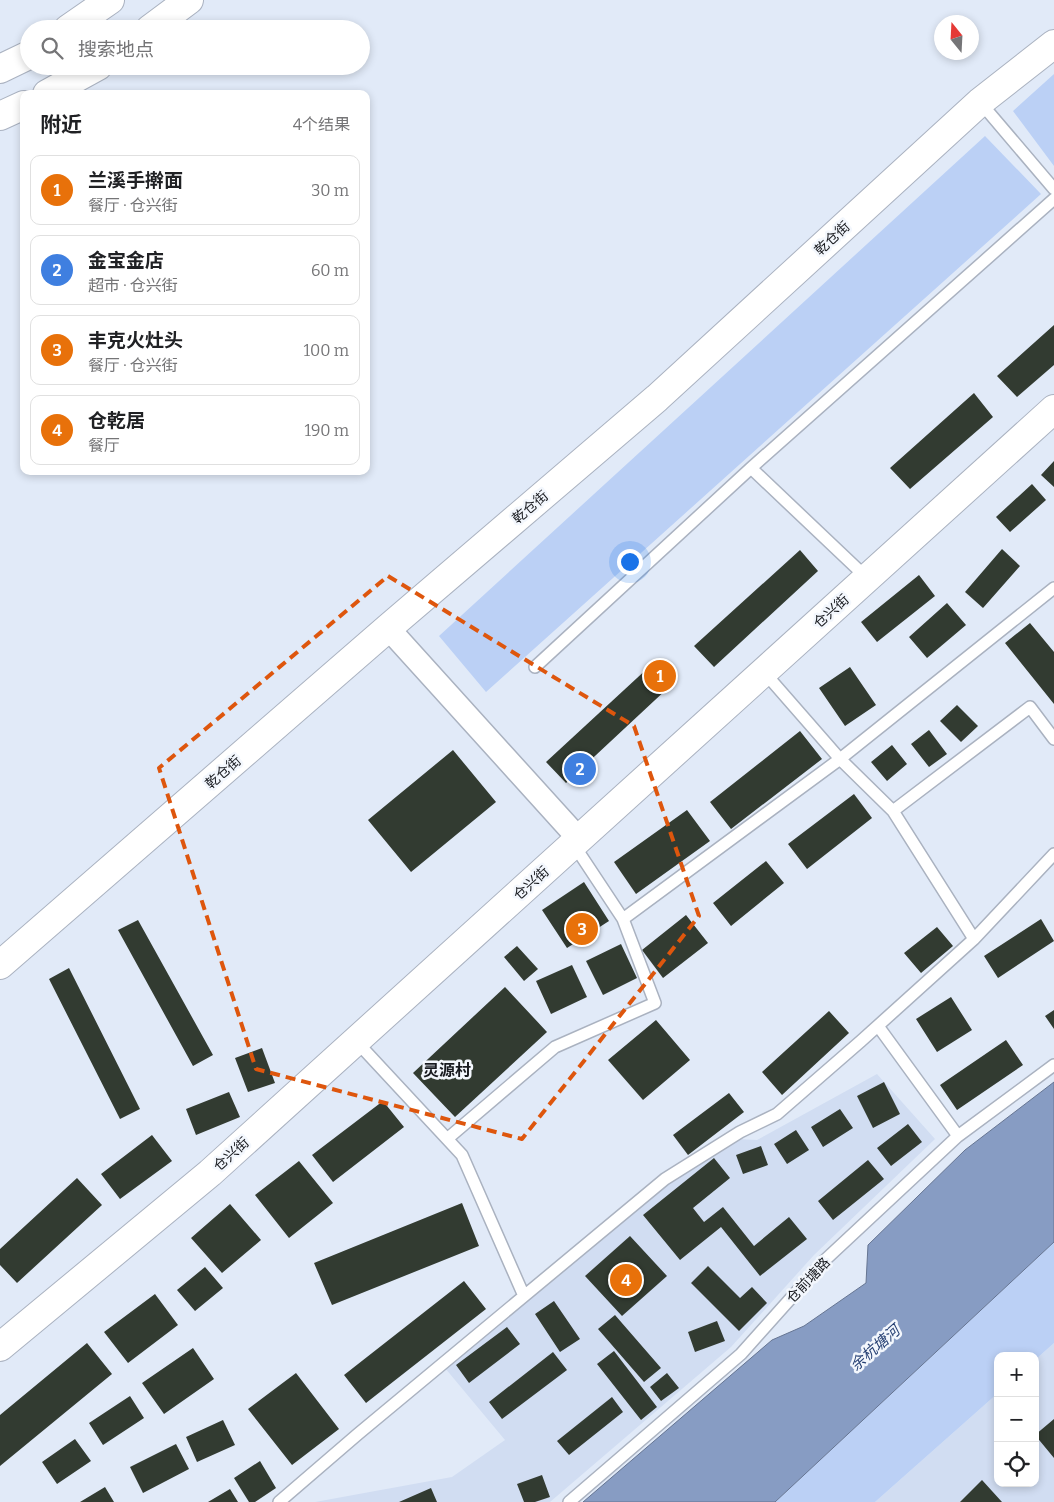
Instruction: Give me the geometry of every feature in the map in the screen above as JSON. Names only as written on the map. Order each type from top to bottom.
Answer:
[{"type":"street","points":[[81,20],[110,0]]},
{"type":"street","points":[[162,20],[189,0]]},
{"type":"street","name":"乾仓街","points":[[0,965],[388,628],[657,398],[980,102],[1054,44]]},
{"type":"street","points":[[0,69],[20,59]]},
{"type":"street","points":[[54,90],[82,75]]},
{"type":"street","points":[[0,116],[20,107]]},
{"type":"street","name":"仓兴街","points":[[0,1347],[210,1173],[1054,409]]},
{"type":"street","points":[[388,628],[576,841]]},
{"type":"lane","points":[[980,102],[1054,188]]},
{"type":"lane","points":[[535,667],[751,468],[1054,199]]},
{"type":"lane","points":[[751,468],[867,578]]},
{"type":"lane","points":[[623,919],[840,759],[1054,588]]},
{"type":"lane","points":[[764,672],[840,759],[893,811],[974,938]]},
{"type":"lane","points":[[893,811],[1030,707],[1054,739]]},
{"type":"lane","points":[[447,1139],[555,1047],[655,1003],[623,919],[576,841]]},
{"type":"lane","points":[[279,1502],[666,1178],[740,1132],[777,1114],[878,1026],[974,938],[1054,854]]},
{"type":"lane","points":[[878,1026],[958,1136]]},
{"type":"lane","points":[[356,1041],[462,1155],[524,1296]]},
{"type":"lane","name":"仓前塘路","points":[[568,1502],[740,1354],[825,1260],[958,1136],[1054,1065]]},
{"type":"highlighted area","points":[[388,576],[634,726],[699,916],[522,1139],[256,1069],[159,768]]},
{"type":"shaded area","points":[[1054,74],[1054,166],[1013,111]]},
{"type":"shaded area","points":[[985,136],[1041,194],[486,692],[439,636]]},
{"type":"shaded area","points":[[877,1074],[935,1139],[814,1255],[731,1347],[550,1502],[315,1502],[452,1477],[505,1440],[440,1362],[702,1158],[737,1139],[757,1140]]},
{"type":"shaded area","points":[[1054,1242],[1054,1343],[1039,1356],[1039,1352],[994,1352],[994,1397],[875,1502],[775,1502]]},
{"type":"shaded area","points":[[1054,1343],[1054,1502],[875,1502],[994,1397],[994,1487],[1039,1487],[1039,1356]]},
{"type":"water","name":"余杭塘河","points":[[1054,1082],[1054,1242],[775,1502],[583,1502],[772,1340],[804,1326],[866,1283],[868,1245],[965,1150]]},
{"type":"building","points":[[1054,325],[1054,365],[1017,397],[997,376]]},
{"type":"building","points":[[974,393],[993,417],[910,489],[890,468]]},
{"type":"building","points":[[1054,461],[1054,487],[1041,475]]},
{"type":"building","points":[[1032,484],[1046,500],[1010,532],[996,517]]},
{"type":"building","points":[[1002,549],[1020,566],[983,608],[965,592]]},
{"type":"building","points":[[800,550],[818,571],[714,667],[694,646]]},
{"type":"building","points":[[919,575],[935,596],[877,642],[861,622]]},
{"type":"building","points":[[947,603],[966,625],[927,658],[909,637]]},
{"type":"building","points":[[1030,623],[1054,652],[1054,704],[1005,643]]},
{"type":"building","points":[[650,666],[669,687],[566,783],[546,762]]},
{"type":"building","points":[[850,667],[876,705],[845,726],[819,688]]},
{"type":"building","points":[[957,705],[978,726],[961,742],[940,721]]},
{"type":"building","points":[[929,730],[947,754],[929,767],[911,744]]},
{"type":"building","points":[[800,731],[822,759],[731,829],[710,802]]},
{"type":"building","points":[[892,745],[907,764],[887,781],[871,762]]},
{"type":"building","points":[[453,750],[496,802],[411,872],[368,820]]},
{"type":"building","points":[[854,794],[872,818],[807,869],[788,844]]},
{"type":"building","points":[[687,810],[710,841],[636,894],[614,862]]},
{"type":"building","points":[[766,861],[784,883],[731,926],[713,903]]},
{"type":"building","points":[[584,882],[609,921],[567,948],[542,910]]},
{"type":"building","points":[[686,915],[708,943],[663,978],[642,950]]},
{"type":"building","points":[[1041,919],[1054,941],[998,978],[984,956]]},
{"type":"building","points":[[138,920],[213,1055],[193,1066],[118,930]]},
{"type":"building","points":[[937,927],[953,946],[921,973],[904,953]]},
{"type":"building","points":[[621,944],[637,978],[603,995],[586,961]]},
{"type":"building","points":[[517,946],[538,969],[524,981],[504,957]]},
{"type":"building","points":[[572,965],[587,997],[551,1014],[536,981]]},
{"type":"building","points":[[69,968],[140,1109],[120,1119],[49,979]]},
{"type":"building","points":[[505,987],[547,1032],[455,1117],[413,1073]]},
{"type":"building","points":[[951,997],[972,1030],[937,1052],[916,1019]]},
{"type":"building","points":[[1054,1010],[1054,1029],[1045,1016]]},
{"type":"building","points":[[829,1011],[849,1033],[782,1095],[762,1072]]},
{"type":"building","points":[[656,1020],[690,1060],[643,1100],[608,1060]]},
{"type":"building","points":[[1006,1040],[1023,1065],[957,1110],[940,1085]]},
{"type":"building","points":[[262,1048],[275,1083],[248,1092],[235,1058]]},
{"type":"building","points":[[884,1082],[900,1114],[873,1128],[857,1096]]},
{"type":"building","points":[[229,1092],[240,1117],[196,1135],[186,1109]]},
{"type":"building","points":[[729,1093],[744,1112],[688,1155],[673,1135]]},
{"type":"building","points":[[383,1101],[404,1127],[333,1182],[312,1155]]},
{"type":"building","points":[[840,1109],[853,1128],[823,1147],[811,1127]]},
{"type":"building","points":[[908,1124],[922,1142],[891,1166],[877,1148]]},
{"type":"building","points":[[796,1130],[809,1150],[787,1164],[774,1144]]},
{"type":"building","points":[[152,1135],[172,1161],[120,1199],[101,1174]]},
{"type":"building","points":[[761,1146],[768,1165],[743,1174],[736,1155]]},
{"type":"building","points":[[714,1158],[730,1178],[693,1208],[704,1222],[723,1207],[754,1246],[789,1217],[807,1239],[760,1276],[721,1227],[680,1260],[643,1215]]},
{"type":"building","points":[[868,1160],[884,1179],[833,1220],[818,1201]]},
{"type":"building","points":[[299,1161],[333,1203],[289,1238],[255,1195]]},
{"type":"building","points":[[77,1178],[102,1205],[17,1283],[0,1265],[0,1249]]},
{"type":"building","points":[[462,1203],[479,1246],[332,1305],[314,1263]]},
{"type":"building","points":[[230,1204],[261,1240],[222,1273],[191,1238]]},
{"type":"building","points":[[630,1236],[667,1276],[622,1316],[585,1276]]},
{"type":"building","points":[[708,1266],[740,1298],[752,1287],[767,1303],[739,1331],[691,1283]]},
{"type":"building","points":[[205,1267],[223,1288],[195,1311],[177,1290]]},
{"type":"building","points":[[464,1281],[486,1309],[366,1403],[344,1375]]},
{"type":"building","points":[[155,1294],[178,1325],[128,1363],[104,1332]]},
{"type":"building","points":[[554,1301],[580,1339],[560,1352],[535,1314]]},
{"type":"building","points":[[615,1315],[661,1368],[644,1382],[598,1329]]},
{"type":"building","points":[[717,1321],[725,1341],[695,1352],[688,1332]]},
{"type":"building","points":[[507,1327],[520,1344],[469,1383],[456,1365]]},
{"type":"building","points":[[87,1343],[112,1374],[0,1466],[0,1415]]},
{"type":"building","points":[[193,1348],[214,1379],[164,1414],[142,1383]]},
{"type":"building","points":[[614,1351],[657,1407],[641,1420],[597,1364]]},
{"type":"building","points":[[553,1352],[567,1370],[502,1419],[489,1402]]},
{"type":"building","points":[[296,1373],[339,1429],[292,1465],[248,1409]]},
{"type":"building","points":[[667,1373],[679,1388],[661,1401],[650,1387]]},
{"type":"building","points":[[130,1396],[144,1418],[103,1445],[89,1423]]},
{"type":"building","points":[[612,1397],[623,1412],[569,1455],[557,1441]]},
{"type":"building","points":[[1054,1419],[1054,1458],[1039,1440],[1039,1432]]},
{"type":"building","points":[[223,1420],[235,1445],[197,1462],[186,1437]]},
{"type":"building","points":[[75,1439],[91,1461],[57,1484],[42,1462]]},
{"type":"building","points":[[176,1444],[189,1469],[143,1493],[130,1467]]},
{"type":"building","points":[[260,1461],[276,1488],[255,1502],[249,1502],[234,1478]]},
{"type":"building","points":[[542,1475],[550,1497],[535,1502],[524,1502],[517,1484]]},
{"type":"building","points":[[982,1480],[1002,1502],[960,1502]]},
{"type":"building","points":[[105,1487],[114,1502],[80,1502]]},
{"type":"building","points":[[431,1488],[437,1502],[399,1502]]},
{"type":"building","points":[[230,1489],[238,1502],[208,1502]]},
{"type":"place","name":"兰溪手擀面","points":[[660,676]]},
{"type":"place","name":"金宝金店","points":[[580,769]]},
{"type":"place","name":"丰克火灶头","points":[[582,929]]},
{"type":"place","name":"仓乾居","points":[[626,1280]]},
{"type":"district","name":"灵源村","points":[[447,1070]]}]
